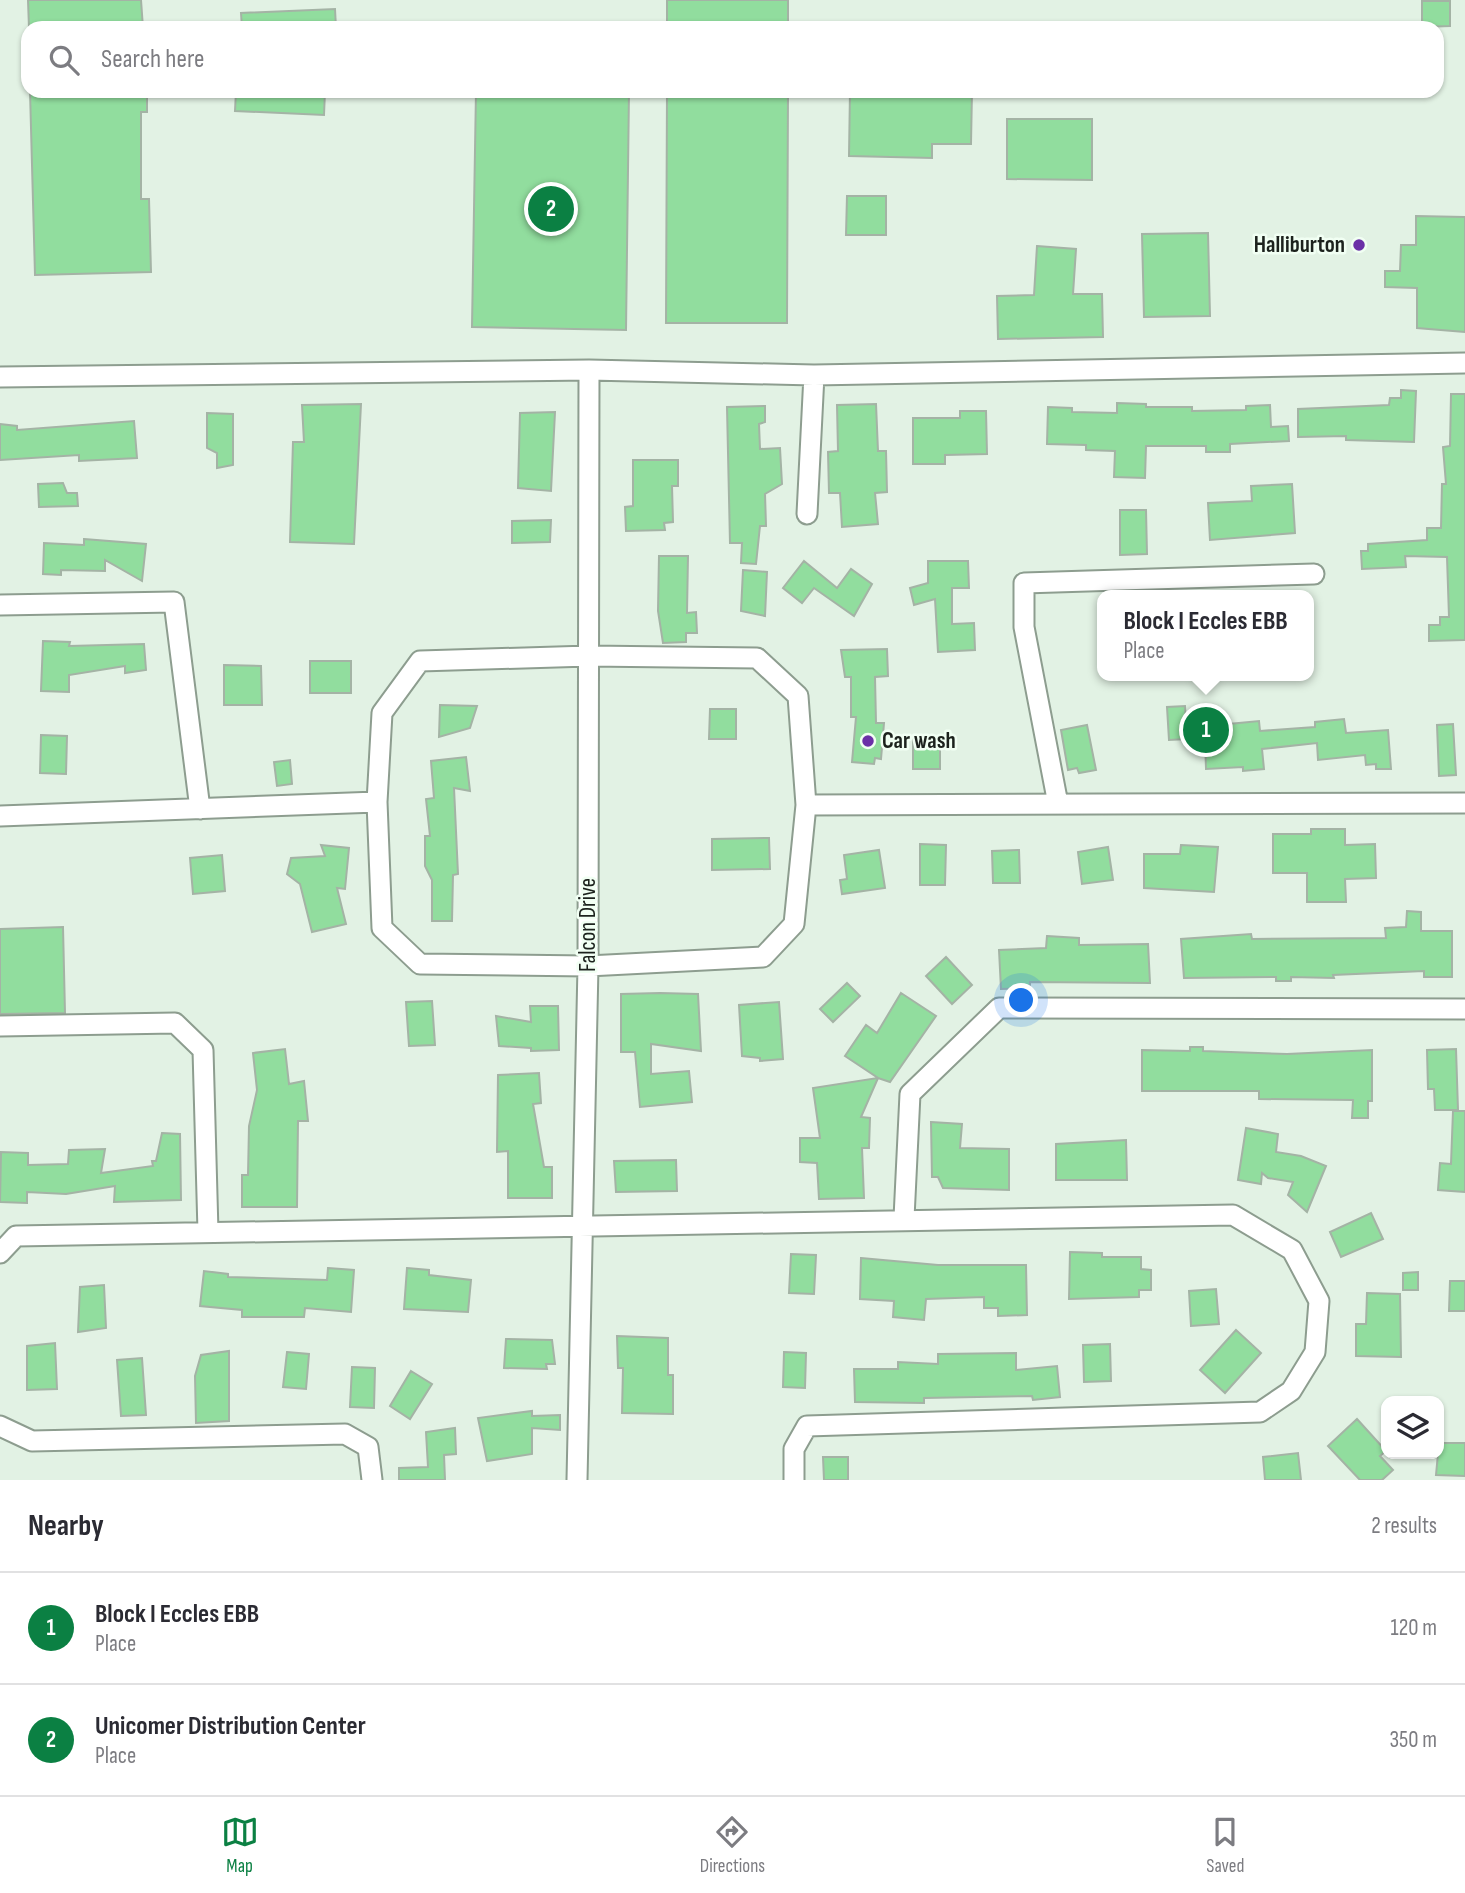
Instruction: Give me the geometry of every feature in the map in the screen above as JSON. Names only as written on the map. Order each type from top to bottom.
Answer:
[{"type":"street","points":[[0,377],[589,369],[814,375],[1465,363]]},
{"type":"street","name":"Falcon Drive","points":[[577,1480],[588,966],[589,369]]},
{"type":"street","points":[[807,514],[814,375]]},
{"type":"street","points":[[1058,804],[1024,627],[1024,583],[1314,574]]},
{"type":"street","points":[[0,605],[174,602],[200,809]]},
{"type":"street","points":[[589,656],[757,658],[798,696],[806,805],[794,924],[763,957],[588,966],[420,964],[382,928],[377,802],[382,713],[420,662],[589,656]]},
{"type":"street","points":[[0,816],[377,802]]},
{"type":"street","points":[[806,805],[1465,803]]},
{"type":"street","points":[[904,1218],[910,1094],[999,1008],[1465,1009]]},
{"type":"street","points":[[0,1026],[175,1023],[203,1050],[208,1232]]},
{"type":"street","points":[[0,1253],[16,1236],[904,1218],[1233,1215],[1292,1250],[1319,1301],[1315,1352],[1291,1391],[1260,1412],[807,1426],[794,1449],[794,1480]]},
{"type":"street","points":[[0,1426],[32,1441],[345,1434],[368,1447],[372,1480]]},
{"type":"building","points":[[28,0],[141,0],[142,21],[29,21]]},
{"type":"building","points":[[667,0],[788,0],[788,21],[667,21]]},
{"type":"building","points":[[1422,1],[1450,1],[1450,26],[1444,26],[1444,21],[1422,21]]},
{"type":"building","points":[[335,9],[336,21],[242,21],[241,13]]},
{"type":"building","points":[[30,98],[147,98],[147,112],[141,112],[141,199],[149,199],[151,272],[35,275]]},
{"type":"building","points":[[236,98],[325,98],[324,115],[235,111]]},
{"type":"building","points":[[476,98],[629,98],[626,330],[472,327]]},
{"type":"building","points":[[667,98],[788,98],[787,323],[666,323]]},
{"type":"building","points":[[850,98],[972,98],[971,144],[932,144],[932,158],[849,156]]},
{"type":"building","points":[[1007,119],[1092,119],[1092,180],[1007,179]]},
{"type":"building","points":[[847,196],[886,196],[886,235],[846,235]]},
{"type":"building","points":[[1416,216],[1465,217],[1465,332],[1417,328],[1417,288],[1385,287],[1385,271],[1400,271],[1401,245],[1416,245]]},
{"type":"building","points":[[1208,233],[1210,316],[1144,317],[1142,234]]},
{"type":"building","points":[[1037,246],[1076,249],[1073,294],[1102,294],[1103,337],[998,339],[997,296],[1034,295]]},
{"type":"building","points":[[1401,390],[1416,391],[1414,442],[1346,440],[1346,436],[1298,437],[1298,409],[1389,405],[1390,398],[1401,398]]},
{"type":"building","points":[[1451,394],[1465,394],[1465,640],[1429,641],[1429,625],[1440,625],[1440,617],[1449,617],[1447,557],[1405,556],[1406,567],[1362,569],[1361,551],[1368,551],[1368,544],[1427,540],[1427,528],[1441,528],[1442,484],[1446,484],[1443,447],[1450,446]]},
{"type":"building","points":[[1117,403],[1146,404],[1146,407],[1192,407],[1192,411],[1246,410],[1246,406],[1270,405],[1271,427],[1288,426],[1289,441],[1230,444],[1230,452],[1206,452],[1206,446],[1146,446],[1145,478],[1114,477],[1115,451],[1086,450],[1086,445],[1047,444],[1048,407],[1072,408],[1072,412],[1117,413]]},
{"type":"building","points":[[361,404],[354,544],[290,542],[293,442],[304,442],[302,405]]},
{"type":"building","points":[[876,404],[878,451],[886,451],[887,492],[875,493],[878,524],[842,527],[840,493],[829,493],[828,452],[838,451],[837,405]]},
{"type":"building","points":[[765,406],[765,422],[759,424],[760,449],[780,448],[782,484],[765,494],[766,526],[760,526],[756,564],[741,563],[742,543],[730,543],[727,407]]},
{"type":"building","points":[[960,411],[986,411],[987,454],[945,455],[945,464],[913,464],[913,418],[960,418]]},
{"type":"building","points":[[555,412],[551,491],[518,488],[520,413]]},
{"type":"building","points":[[207,413],[233,414],[233,465],[217,468],[217,453],[207,448]]},
{"type":"building","points":[[134,421],[137,458],[79,461],[79,455],[0,460],[0,424],[17,426],[17,430]]},
{"type":"building","points":[[633,460],[678,460],[678,486],[672,486],[673,522],[664,523],[665,530],[626,531],[625,507],[633,506]]},
{"type":"building","points":[[63,483],[67,493],[77,493],[78,506],[39,507],[38,484]]},
{"type":"building","points":[[1292,484],[1295,533],[1210,540],[1208,503],[1252,501],[1251,486]]},
{"type":"building","points":[[1120,510],[1146,510],[1147,554],[1120,555]]},
{"type":"building","points":[[551,520],[550,542],[512,543],[512,521]]},
{"type":"building","points":[[84,539],[146,544],[142,581],[105,560],[105,571],[61,570],[61,575],[43,574],[44,543],[84,545]]},
{"type":"building","points":[[659,556],[688,556],[687,613],[696,612],[697,633],[686,633],[686,642],[663,643],[658,611]]},
{"type":"building","points":[[804,561],[837,588],[851,569],[872,584],[854,616],[814,588],[802,603],[783,588]]},
{"type":"building","points":[[928,561],[968,561],[969,588],[952,588],[952,624],[974,623],[975,650],[938,652],[935,599],[914,605],[910,588],[928,583]]},
{"type":"building","points":[[743,570],[767,572],[765,616],[741,611]]},
{"type":"building","points":[[43,641],[70,642],[69,646],[144,644],[146,670],[125,673],[125,666],[69,675],[69,692],[41,691]]},
{"type":"building","points":[[887,649],[888,676],[875,677],[876,723],[884,723],[881,759],[875,758],[874,764],[852,762],[856,717],[851,717],[851,677],[845,677],[841,650]]},
{"type":"building","points":[[310,661],[351,661],[351,693],[310,693]]},
{"type":"building","points":[[224,665],[261,666],[262,705],[224,705]]},
{"type":"building","points":[[440,705],[477,706],[470,728],[439,737]]},
{"type":"building","points":[[1185,706],[1187,739],[1169,740],[1167,707]]},
{"type":"building","points":[[710,709],[736,709],[736,739],[709,739]]},
{"type":"building","points":[[1344,719],[1346,733],[1388,730],[1391,769],[1376,769],[1376,764],[1366,765],[1365,755],[1318,760],[1317,743],[1262,749],[1264,769],[1206,769],[1205,739],[1230,738],[1229,724],[1259,721],[1260,731],[1315,727],[1315,722]]},
{"type":"building","points":[[1453,724],[1456,775],[1439,776],[1437,725]]},
{"type":"building","points":[[1087,725],[1096,770],[1079,773],[1077,768],[1068,770],[1061,730]]},
{"type":"building","points":[[41,735],[67,736],[66,774],[40,773]]},
{"type":"building","points":[[913,739],[940,740],[940,769],[913,769]]},
{"type":"building","points":[[466,757],[470,791],[454,788],[458,874],[453,875],[452,921],[432,921],[432,880],[425,866],[425,836],[430,836],[426,799],[434,798],[431,761]]},
{"type":"building","points":[[290,760],[292,784],[277,786],[274,762]]},
{"type":"building","points":[[1311,829],[1345,829],[1345,845],[1375,844],[1376,878],[1345,879],[1346,902],[1307,902],[1307,873],[1273,873],[1273,834],[1311,834]]},
{"type":"building","points":[[769,838],[770,869],[712,870],[712,839]]},
{"type":"building","points":[[920,844],[946,845],[945,885],[920,885]]},
{"type":"building","points":[[321,845],[349,848],[345,889],[337,888],[346,924],[312,932],[300,884],[287,874],[291,858],[325,856]]},
{"type":"building","points":[[1181,845],[1218,847],[1214,892],[1144,888],[1144,854],[1180,854]]},
{"type":"building","points":[[1108,847],[1113,880],[1082,884],[1078,852]]},
{"type":"building","points":[[879,850],[885,888],[842,894],[840,880],[847,879],[844,855]]},
{"type":"building","points":[[1019,850],[1020,883],[993,883],[992,851]]},
{"type":"building","points":[[222,855],[225,891],[193,894],[190,858]]},
{"type":"building","points":[[1407,911],[1421,912],[1421,931],[1452,931],[1452,977],[1424,977],[1424,971],[1333,975],[1334,978],[1291,977],[1291,981],[1276,981],[1276,977],[1184,978],[1181,939],[1251,934],[1252,939],[1386,938],[1385,928],[1406,927]]},
{"type":"building","points":[[63,927],[65,1013],[0,1014],[0,929]]},
{"type":"building","points":[[1047,936],[1079,938],[1079,945],[1148,944],[1150,983],[1030,982],[1030,988],[1001,989],[999,950],[1046,948]]},
{"type":"building","points":[[946,957],[972,985],[952,1004],[926,976]]},
{"type":"building","points":[[847,983],[860,996],[833,1022],[820,1009]]},
{"type":"building","points":[[901,993],[936,1016],[890,1082],[878,1078],[845,1056],[866,1025],[877,1033]]},
{"type":"building","points":[[621,994],[698,994],[701,1051],[651,1044],[651,1074],[689,1071],[692,1102],[640,1107],[635,1052],[621,1052]]},
{"type":"building","points":[[432,1001],[435,1045],[409,1046],[406,1002]]},
{"type":"building","points":[[779,1002],[783,1059],[760,1061],[760,1058],[742,1056],[739,1005]]},
{"type":"building","points":[[530,1006],[558,1006],[559,1050],[531,1051],[531,1048],[499,1046],[496,1016],[531,1022]]},
{"type":"building","points":[[1190,1047],[1203,1047],[1203,1051],[1287,1054],[1372,1050],[1372,1101],[1368,1101],[1368,1118],[1352,1118],[1353,1100],[1259,1099],[1259,1091],[1142,1091],[1142,1050],[1190,1051]]},
{"type":"building","points":[[285,1049],[289,1084],[304,1081],[308,1121],[298,1121],[297,1207],[242,1207],[242,1175],[248,1175],[249,1126],[257,1090],[253,1053]]},
{"type":"building","points":[[1456,1049],[1458,1110],[1435,1110],[1434,1089],[1428,1089],[1427,1050]]},
{"type":"building","points":[[539,1073],[541,1103],[533,1104],[544,1167],[552,1167],[552,1198],[508,1198],[508,1151],[497,1152],[498,1075]]},
{"type":"building","points":[[878,1078],[861,1117],[870,1118],[869,1148],[862,1148],[864,1198],[819,1199],[817,1163],[800,1162],[800,1138],[820,1138],[813,1088]]},
{"type":"building","points":[[1453,1111],[1465,1111],[1465,1192],[1438,1190],[1440,1163],[1451,1164]]},
{"type":"building","points":[[931,1122],[962,1124],[960,1148],[1009,1149],[1009,1190],[943,1188],[938,1177],[932,1177]]},
{"type":"building","points":[[1246,1128],[1278,1134],[1276,1152],[1301,1156],[1326,1166],[1307,1212],[1288,1195],[1293,1182],[1268,1178],[1262,1173],[1261,1184],[1238,1180]]},
{"type":"building","points":[[162,1133],[180,1134],[181,1200],[114,1202],[115,1186],[66,1194],[27,1192],[27,1203],[0,1202],[1,1152],[28,1153],[28,1165],[68,1164],[69,1150],[105,1149],[101,1173],[153,1166],[152,1161],[156,1161]]},
{"type":"building","points":[[1126,1140],[1127,1180],[1056,1180],[1056,1144]]},
{"type":"building","points":[[676,1160],[677,1191],[616,1192],[614,1161]]},
{"type":"building","points":[[1371,1213],[1383,1239],[1341,1257],[1330,1232]]},
{"type":"building","points":[[1070,1252],[1102,1253],[1102,1257],[1141,1257],[1141,1269],[1151,1270],[1151,1290],[1139,1290],[1139,1297],[1069,1299]]},
{"type":"building","points":[[791,1254],[816,1255],[814,1294],[789,1293]]},
{"type":"building","points":[[861,1258],[938,1265],[1026,1265],[1027,1315],[998,1316],[998,1308],[984,1308],[984,1297],[926,1299],[924,1320],[893,1317],[894,1301],[860,1299]]},
{"type":"building","points":[[328,1268],[354,1270],[351,1312],[305,1308],[304,1317],[242,1317],[242,1310],[200,1306],[204,1271],[228,1274],[228,1277],[327,1280]]},
{"type":"building","points":[[407,1268],[429,1270],[429,1275],[471,1280],[468,1312],[404,1309]]},
{"type":"building","points":[[1418,1272],[1418,1290],[1403,1290],[1403,1273]]},
{"type":"building","points":[[1450,1281],[1465,1281],[1465,1311],[1449,1311]]},
{"type":"building","points":[[104,1285],[106,1328],[78,1332],[80,1287]]},
{"type":"building","points":[[1216,1289],[1219,1324],[1191,1326],[1189,1291]]},
{"type":"building","points":[[1367,1293],[1400,1294],[1401,1357],[1356,1356],[1356,1324],[1366,1324]]},
{"type":"building","points":[[1236,1330],[1261,1353],[1225,1393],[1200,1370]]},
{"type":"building","points":[[617,1336],[668,1338],[668,1375],[673,1375],[673,1414],[622,1413],[623,1368],[618,1368]]},
{"type":"building","points":[[506,1339],[552,1340],[555,1364],[546,1364],[547,1369],[504,1368]]},
{"type":"building","points":[[55,1343],[57,1389],[27,1390],[27,1346]]},
{"type":"building","points":[[1110,1344],[1111,1381],[1084,1382],[1083,1345]]},
{"type":"building","points":[[229,1351],[229,1421],[196,1423],[195,1376],[201,1355]]},
{"type":"building","points":[[287,1352],[309,1354],[306,1389],[283,1387]]},
{"type":"building","points":[[784,1352],[806,1353],[805,1388],[783,1387]]},
{"type":"building","points":[[1016,1353],[1016,1370],[1057,1366],[1060,1397],[1033,1400],[1032,1396],[924,1398],[924,1403],[855,1402],[854,1369],[898,1369],[898,1362],[938,1364],[938,1354]]},
{"type":"building","points":[[142,1358],[146,1415],[121,1416],[117,1360]]},
{"type":"building","points":[[352,1367],[375,1368],[374,1408],[350,1407]]},
{"type":"building","points":[[411,1371],[432,1384],[410,1419],[390,1406]]},
{"type":"building","points":[[532,1411],[532,1416],[560,1415],[560,1430],[532,1428],[532,1454],[487,1461],[478,1418]]},
{"type":"building","points":[[1357,1419],[1381,1445],[1381,1459],[1393,1470],[1382,1480],[1360,1480],[1328,1446]]},
{"type":"building","points":[[455,1428],[456,1454],[444,1455],[445,1480],[399,1480],[399,1468],[428,1467],[426,1432]]},
{"type":"building","points":[[1444,1443],[1465,1443],[1465,1476],[1436,1475],[1438,1459],[1444,1459]]},
{"type":"building","points":[[1298,1453],[1301,1480],[1265,1480],[1263,1457]]},
{"type":"building","points":[[823,1457],[848,1457],[848,1480],[824,1480]]},
{"type":"place","name":"Unicomer Distribution Center","points":[[551,209]]},
{"type":"place","name":"Halliburton","points":[[1359,245]]},
{"type":"place","name":"Block I Eccles EBB","points":[[1206,730]]},
{"type":"place","name":"Car wash","points":[[868,741]]}]
